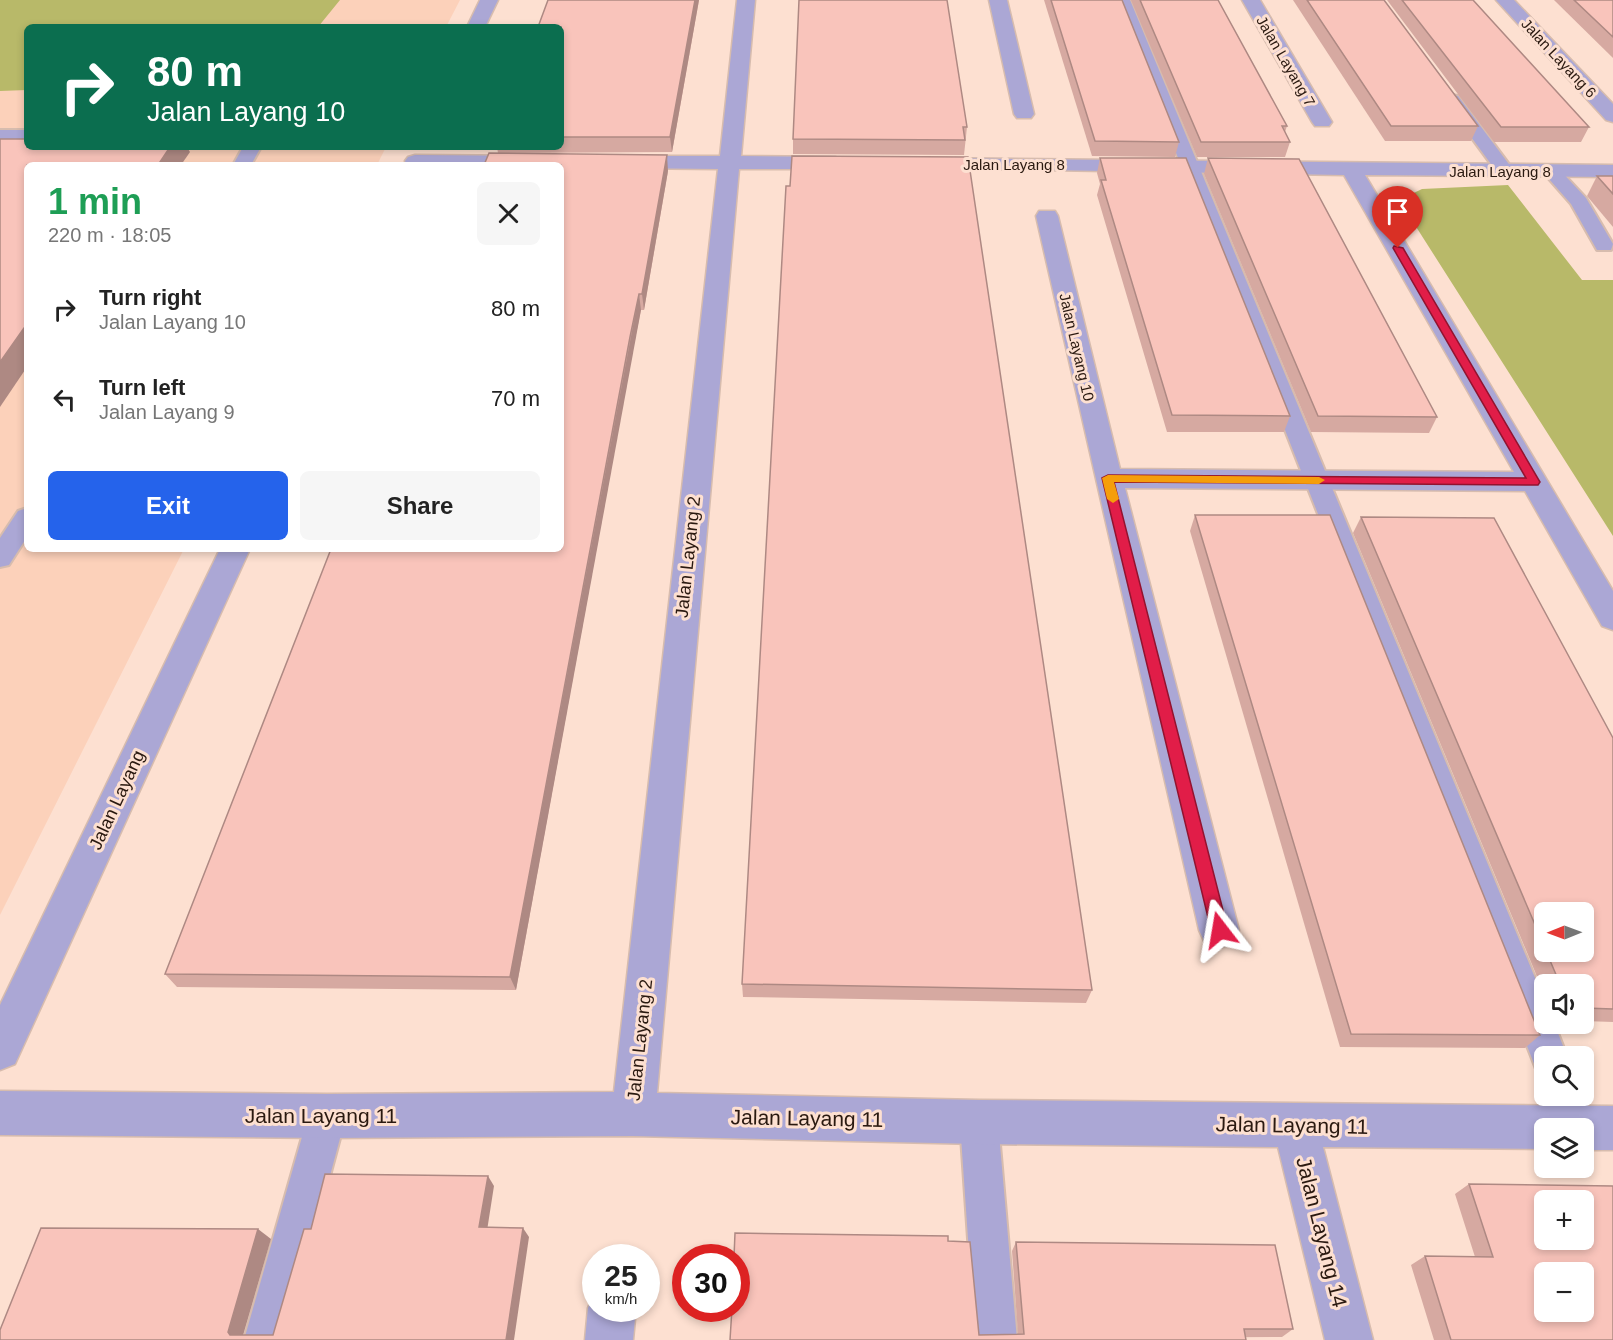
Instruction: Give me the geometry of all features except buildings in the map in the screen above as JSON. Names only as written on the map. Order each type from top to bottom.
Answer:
[{"type":"street","points":[[477,24],[489,0]]},
{"type":"street","name":"Jalan Layang 2","points":[[633,1114],[727,163],[746,0]]},
{"type":"street","points":[[998,0],[1024,114]]},
{"type":"street","name":"Jalan Layang 7","points":[[1251,0],[1322,122]]},
{"type":"street","name":"Jalan Layang 6","points":[[1505,0],[1613,116]]},
{"type":"street","points":[[416,158],[554,162]]},
{"type":"street","points":[[600,162],[855,164]]},
{"type":"street","name":"Jalan Layang 8","points":[[901,164],[1332,166],[1352,170],[1613,171]]},
{"type":"street","points":[[1352,170],[1613,618]]},
{"type":"street","name":"Jalan Layang 10","points":[[1047,216],[1108,478],[1220,930]]},
{"type":"street","points":[[1108,478],[1534,482]]},
{"type":"street","name":"Jalan Layang","points":[[0,1050],[234,552]]},
{"type":"street","name":"Jalan Layang 11","points":[[0,1113],[327,1116],[633,1114],[979,1122],[1534,1128]]},
{"type":"street","name":"Jalan Layang 14","points":[[1295,1125],[1349,1340]]},
{"type":"street","name":"Jalan Layang 11","points":[[1594,1128],[1613,1128]]},
{"type":"street","points":[[609,1340],[611,1322]]},
{"type":"lane","points":[[1123,0],[1545,1046]]},
{"type":"lane","points":[[1441,85],[1505,171]]},
{"type":"lane","points":[[0,135],[24,135]]},
{"type":"lane","points":[[1551,171],[1579,202],[1604,246]]},
{"type":"lane","points":[[0,558],[24,522]]},
{"type":"lane","points":[[265,1340],[327,1116]]},
{"type":"lane","points":[[979,1122],[996,1340]]},
{"type":"shaded area","points":[[0,0],[460,0],[448,24],[24,24],[24,150],[384,150],[378,162],[24,162],[24,552],[182,552],[0,915]]},
{"type":"shaded area","points":[[0,0],[340,0],[320,24],[24,24],[24,90],[0,91]]},
{"type":"shaded area","points":[[1508,185],[1582,280],[1613,280],[1613,536],[1399,200],[1422,189]]},
{"type":"slow traffic","points":[[1113,499],[1108,478],[1319,480]]},
{"type":"route","points":[[1220,930],[1108,478],[1534,482],[1398,248]]}]
